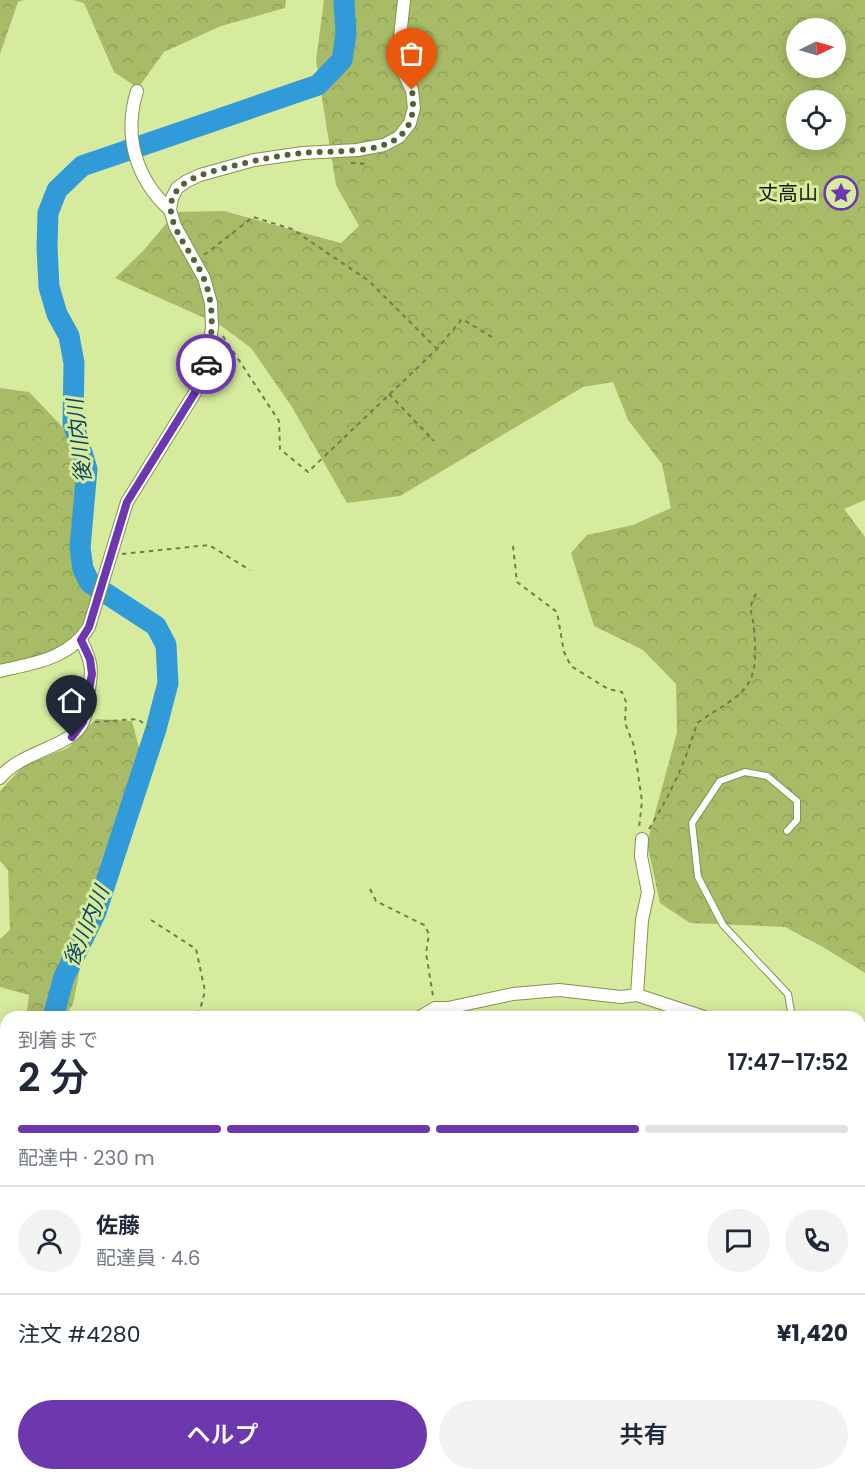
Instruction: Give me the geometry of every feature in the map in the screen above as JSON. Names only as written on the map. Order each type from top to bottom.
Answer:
[{"type":"street","points":[[0,672],[64,652],[81,640],[89,627],[127,502],[196,391],[207,362],[212,327],[211,303],[204,278],[174,226],[170,210],[172,198],[177,189],[200,175],[254,160],[303,153],[357,150],[384,145],[399,137],[410,123],[414,108],[412,90],[401,68],[399,46],[404,0]]},
{"type":"street","points":[[137,91],[131,110],[130,127],[139,169],[154,196],[170,210]]},
{"type":"street","points":[[0,778],[4,772],[29,755],[72,737],[83,722],[92,674],[90,659],[81,640]]},
{"type":"street","points":[[637,995],[642,920],[648,892],[641,856],[642,839]]},
{"type":"street","points":[[430,1011],[435,1008],[448,1008],[513,994],[559,990],[621,997],[637,995],[686,1011]]},
{"type":"lane","points":[[787,831],[797,820],[797,801],[767,777],[745,772],[720,781],[692,823],[698,877],[723,925],[788,994],[791,1011]]},
{"type":"path","points":[[194,262],[253,217],[292,229],[369,281],[437,349]]},
{"type":"path","points":[[212,327],[221,333],[279,421],[280,449],[308,472],[437,349],[462,319],[492,337]]},
{"type":"path","points":[[389,394],[434,441]]},
{"type":"path","points":[[109,558],[209,545],[250,570]]},
{"type":"path","points":[[513,546],[517,582],[556,612],[564,652],[571,666],[608,689],[622,692],[626,702],[626,723],[634,747],[642,801],[638,831],[642,839]]},
{"type":"path","points":[[642,839],[668,799],[687,755],[697,723],[746,690],[754,674],[754,629],[749,606],[758,590]]},
{"type":"path","points":[[83,722],[138,719],[153,731]]},
{"type":"path","points":[[370,889],[376,901],[424,925],[429,934],[426,953],[435,1008]]},
{"type":"path","points":[[151,920],[196,949],[205,992],[200,1011]]},
{"type":"green space","points":[[0,0],[24,0],[18,2],[0,54]]},
{"type":"green space","points":[[73,0],[286,0],[285,8],[221,26],[164,52],[138,88],[114,72],[84,3]]},
{"type":"green space","points":[[324,0],[865,0],[865,500],[844,509],[865,537],[865,973],[785,927],[690,923],[660,903],[647,843],[677,732],[676,684],[643,650],[594,626],[571,553],[587,535],[633,525],[671,508],[662,464],[628,420],[613,382],[583,387],[400,496],[347,503],[292,407],[251,348],[220,325],[115,278],[143,251],[176,212],[224,211],[341,243],[359,226],[336,185],[316,61]]},
{"type":"green space","points":[[0,388],[29,392],[77,442],[99,613],[69,652],[0,676]]},
{"type":"green space","points":[[96,719],[132,721],[140,751],[101,862],[73,1004],[68,1011],[27,1011],[29,995],[0,987],[0,939],[10,930],[8,870],[0,861],[0,791],[24,765],[68,748]]},
{"type":"waterway","name":"後川内川","points":[[55,1011],[64,977],[96,912],[156,729],[168,683],[166,645],[156,626],[90,583],[83,569],[80,548],[87,469],[73,423],[74,363],[69,336],[57,314],[49,287],[48,213],[57,190],[82,166],[318,85],[342,60],[346,34],[344,0]]},
{"type":"way so far","points":[[206,364],[212,327],[211,303],[204,278],[174,226],[170,210],[172,198],[177,189],[200,175],[254,160],[303,153],[357,150],[384,145],[399,137],[410,123],[414,108],[412,90]]},
{"type":"place","name":"丈高山","points":[[841,193]]},
{"type":"route","points":[[72,737],[83,722],[92,674],[90,659],[81,640],[89,627],[127,502],[196,391],[206,364]]}]
